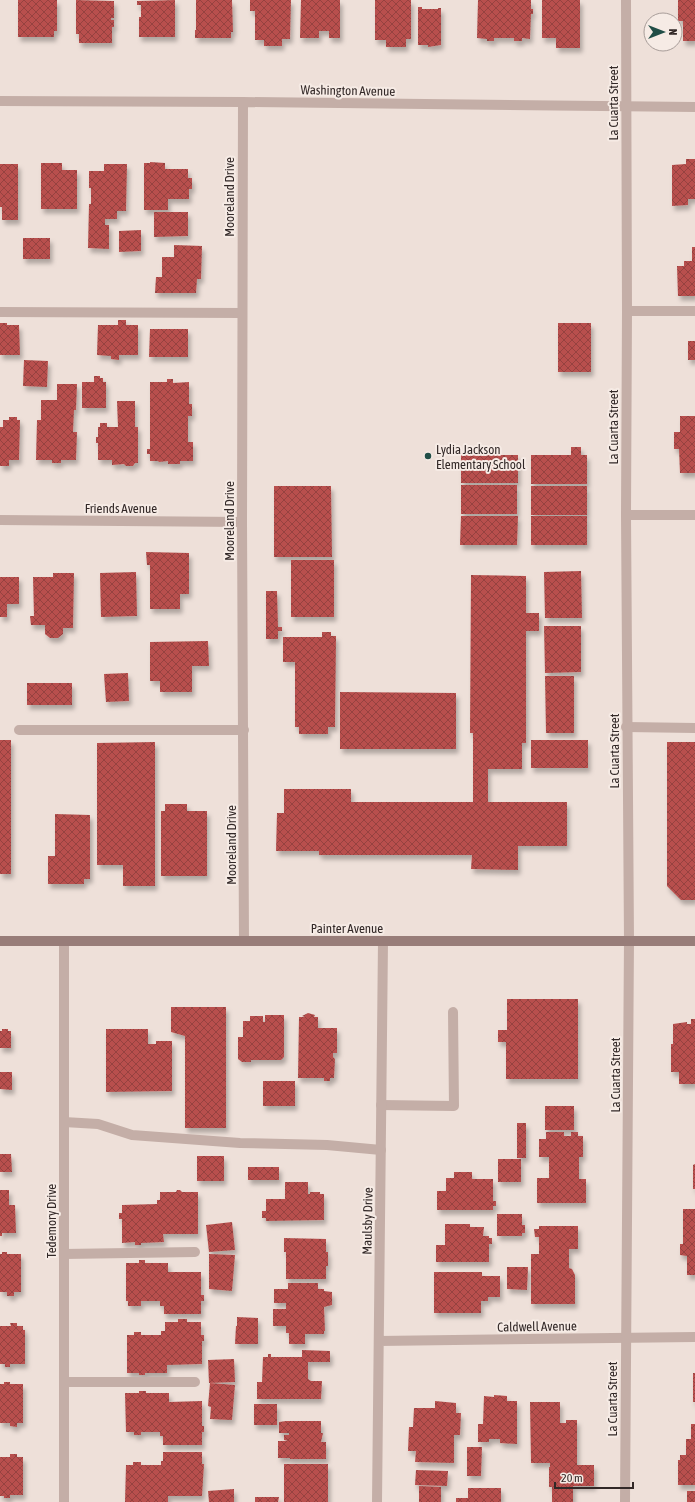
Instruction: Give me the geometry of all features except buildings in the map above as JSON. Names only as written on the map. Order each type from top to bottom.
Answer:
[{"type":"main road","name":"Painter Avenue","points":[[0,941],[695,941]]},
{"type":"street","name":"La Cuarta Street","points":[[625,1502],[629,940],[626,727],[626,0]]},
{"type":"street","name":"Washington Avenue","points":[[0,101],[695,107]]},
{"type":"street","name":"Mooreland Drive","points":[[243,102],[242,522],[244,941]]},
{"type":"street","points":[[627,311],[695,311]]},
{"type":"street","points":[[0,312],[242,313]]},
{"type":"street","points":[[626,515],[695,515]]},
{"type":"street","name":"Friends Avenue","points":[[0,520],[242,522]]},
{"type":"street","points":[[626,727],[695,728]]},
{"type":"street","points":[[19,730],[244,730]]},
{"type":"street","name":"Tedemory Drive","points":[[64,941],[64,1502]]},
{"type":"street","name":"Maulsby Drive","points":[[377,1502],[383,941]]},
{"type":"street","points":[[381,1105],[454,1106],[453,1012]]},
{"type":"street","points":[[64,1122],[98,1124],[132,1135],[240,1142],[327,1145],[381,1150]]},
{"type":"street","points":[[64,1254],[195,1252]]},
{"type":"street","name":"Caldwell Avenue","points":[[379,1341],[695,1337]]},
{"type":"street","points":[[64,1382],[195,1382]]},
{"type":"place","name":"Lydia Jackson Elementary School","points":[[428,456]]}]
